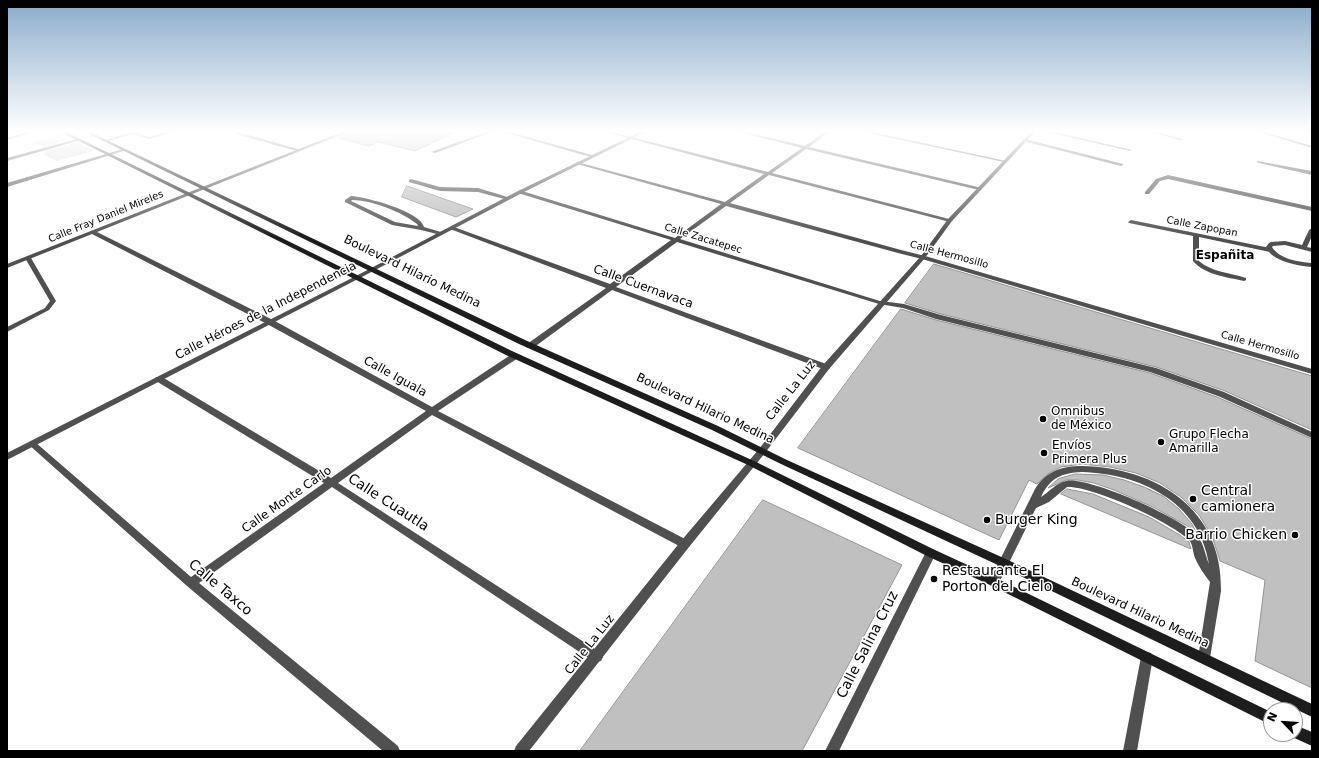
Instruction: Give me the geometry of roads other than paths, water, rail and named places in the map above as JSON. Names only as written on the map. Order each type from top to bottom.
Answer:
[{"type":"main road","points":[[135,167],[515,356],[751,463],[931,553],[994,582],[1263,715]]},
{"type":"main road","name":"Boulevard Hilario Medina","points":[[161,167],[530,346],[715,428],[1004,563],[1312,711]]},
{"type":"street","points":[[7,185],[65,167]]},
{"type":"street","name":"Calle Fray Daniel Mireles","points":[[7,266],[256,167]]},
{"type":"street","name":"Calle Héroes de la Independencia","points":[[7,457],[570,167]]},
{"type":"street","name":"Calle Hermosillo","points":[[595,167],[922,257],[1312,372]]},
{"type":"street","points":[[743,167],[950,220]]},
{"type":"street","points":[[530,346],[674,240],[777,167]]},
{"type":"street","points":[[891,167],[979,188]]},
{"type":"street","name":"Calle La Luz","points":[[521,751],[685,544],[762,451],[826,367],[922,257],[950,220],[998,167]]},
{"type":"street","points":[[1283,167],[1312,174]]},
{"type":"street","points":[[1147,193],[1158,180],[1163,178],[1176,178],[1312,209]]},
{"type":"street","points":[[411,181],[440,188],[478,190],[508,198]]},
{"type":"street","name":"Calle Zacatepec","points":[[520,192],[881,303],[904,306],[939,317],[1154,370],[1221,394],[1312,435]]},
{"type":"street","points":[[421,228],[420,223],[412,216],[361,198],[351,198],[347,201],[394,224],[410,228],[421,228],[441,234]]},
{"type":"street","name":"Calle Zapopan","points":[[1131,222],[1270,250],[1287,260],[1312,264]]},
{"type":"street","name":"Calle Cuernavaca","points":[[452,228],[826,367]]},
{"type":"street","points":[[1304,247],[1312,230]]},
{"type":"street","name":"Calle Iguala","points":[[92,232],[270,322],[432,411],[685,544]]},
{"type":"street","points":[[1196,235],[1196,261],[1199,265],[1209,270],[1244,278]]},
{"type":"street","points":[[1270,250],[1269,247],[1271,244],[1277,243],[1304,247],[1312,250]]},
{"type":"street","points":[[7,330],[47,309],[53,301],[28,258]]},
{"type":"street","name":"Calle Monte Carlo","points":[[191,583],[432,411],[515,356]]},
{"type":"street","name":"Calle Cuautla","points":[[159,379],[332,483],[597,657]]},
{"type":"street","name":"Calle Taxco","points":[[32,444],[191,583],[393,751]]},
{"type":"street","points":[[994,582],[1040,489],[1048,478],[1059,472],[1071,470],[1096,469],[1126,474],[1169,494],[1183,505],[1195,519],[1211,546],[1216,581],[1204,658]]},
{"type":"street","points":[[1033,505],[1048,498],[1060,486],[1070,483],[1084,486],[1169,519],[1184,528],[1194,539],[1200,550],[1202,561],[1216,581]]},
{"type":"street","name":"Calle Salina Cruz","points":[[832,751],[931,553]]},
{"type":"street","points":[[1130,751],[1147,657]]},
{"type":"place","name":"Omnibus de México","points":[[1043,419]]},
{"type":"place","name":"Grupo Flecha Amarilla","points":[[1161,442]]},
{"type":"place","name":"Envíos Primera Plus","points":[[1044,453]]},
{"type":"place","name":"Central camionera","points":[[1193,499]]},
{"type":"place","name":"Burger King","points":[[987,520]]},
{"type":"place","name":"Barrio Chicken","points":[[1295,535]]},
{"type":"place","name":"Restaurante El Porton del Cielo","points":[[934,579]]},
{"type":"district","name":"Españita","points":[[1225,256]]}]
